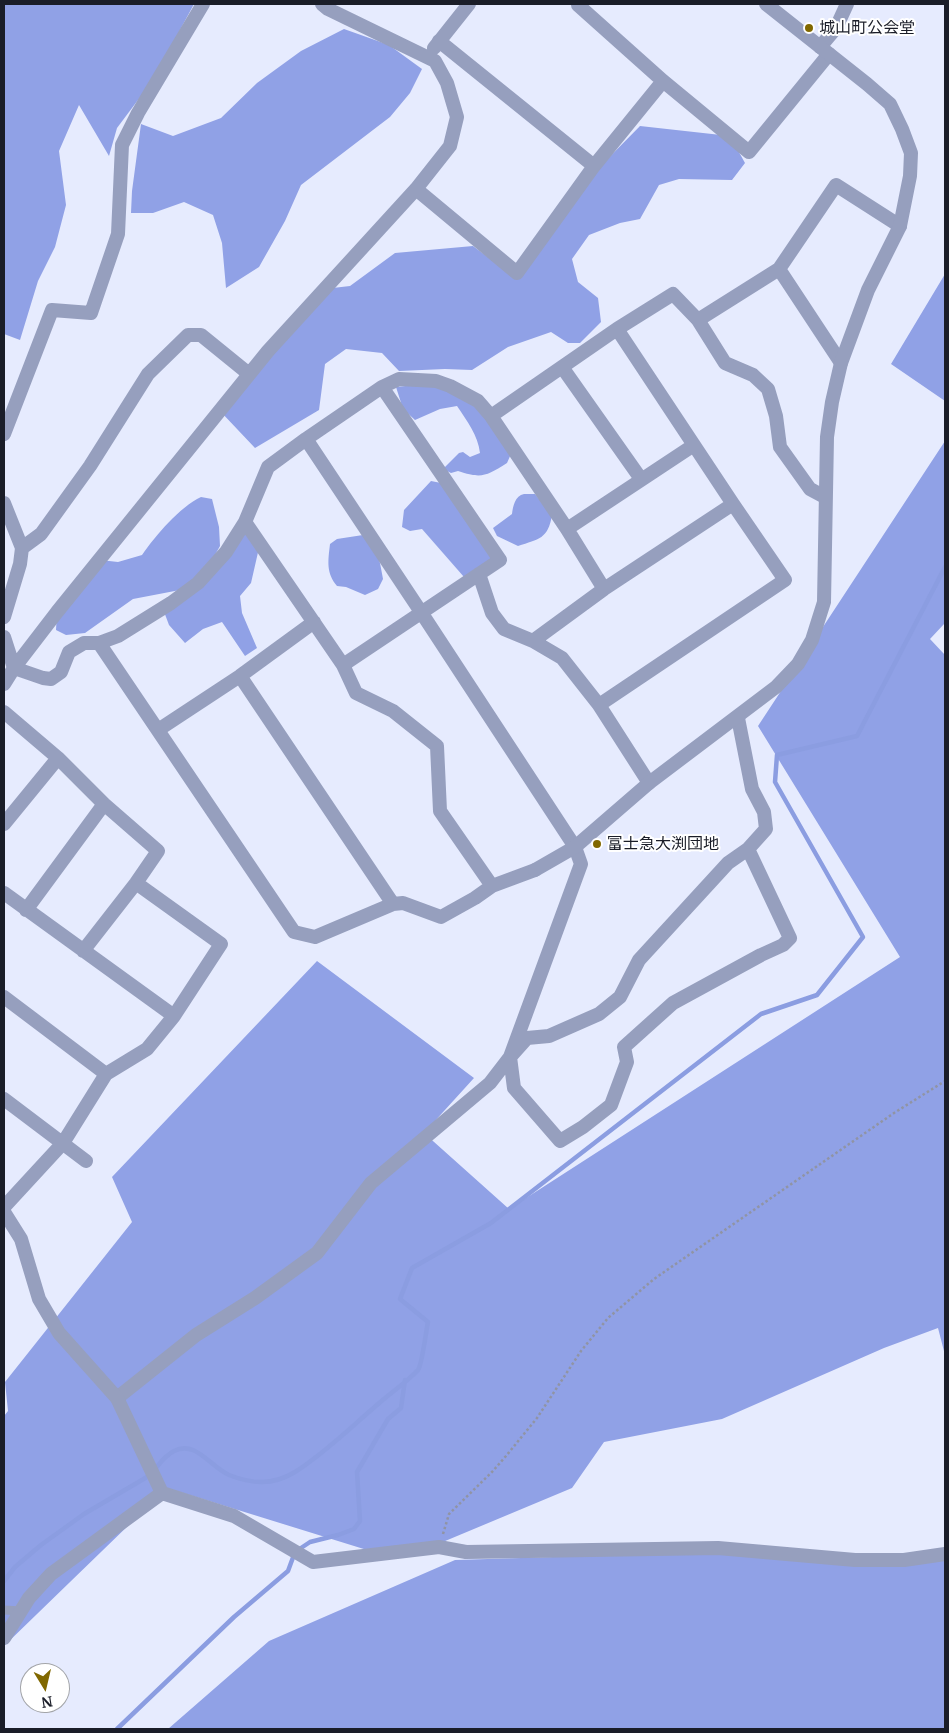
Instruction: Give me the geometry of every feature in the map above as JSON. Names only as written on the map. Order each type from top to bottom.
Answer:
[{"type":"street","points":[[4,434],[52,310],[91,313],[118,234],[122,145],[138,113],[203,4]]},
{"type":"street","points":[[427,56],[469,4]]},
{"type":"street","points":[[579,4],[663,81],[749,152],[825,50],[848,4]]},
{"type":"street","points":[[99,643],[294,932],[315,937],[393,904],[403,903],[441,917],[492,886],[535,870],[575,847],[649,783],[738,718],[776,687],[798,664],[812,640],[824,602],[827,437],[832,402],[841,363],[868,290],[900,226],[910,176],[910,153],[902,129],[890,104],[766,4]]},
{"type":"street","points":[[4,684],[57,612],[268,351],[416,189],[450,146],[457,117],[447,84],[435,61],[328,5]]},
{"type":"street","points":[[439,41],[594,166]]},
{"type":"street","points":[[416,189],[517,273],[594,166],[663,81]]},
{"type":"street","points":[[698,320],[779,269],[836,185],[900,226]]},
{"type":"street","points":[[779,269],[841,363]]},
{"type":"street","points":[[490,416],[617,329],[673,294],[698,320],[725,362],[753,375],[768,389],[776,416],[780,447],[810,490],[825,498]]},
{"type":"street","points":[[599,705],[785,580],[617,329]]},
{"type":"street","points":[[22,548],[41,534],[90,466],[148,374],[188,335],[201,335],[249,374]]},
{"type":"street","points":[[562,366],[641,479]]},
{"type":"street","points":[[14,668],[51,679],[61,672],[69,652],[84,643],[99,643],[118,636],[167,606],[198,583],[226,552],[246,522],[268,467],[382,387],[399,379],[436,381],[450,386],[478,401],[567,529],[604,589]]},
{"type":"street","points":[[343,665],[500,560],[382,387]]},
{"type":"street","points":[[306,439],[575,847],[581,864],[510,1057],[514,1088],[560,1141],[611,1105],[627,1062],[624,1047],[673,1003],[762,954],[783,945],[790,938],[748,849]]},
{"type":"street","points":[[567,529],[694,445]]},
{"type":"street","points":[[4,503],[22,548],[20,564],[4,617]]},
{"type":"street","points":[[533,641],[604,589],[733,504]]},
{"type":"street","points":[[246,522],[343,665],[356,693],[393,711],[438,746],[440,811],[492,886]]},
{"type":"street","points":[[479,574],[492,613],[504,629],[533,641],[562,658],[599,705],[649,783]]},
{"type":"street","points":[[158,730],[240,676],[314,622]]},
{"type":"street","points":[[4,638],[14,668]]},
{"type":"street","points":[[240,676],[393,904]]},
{"type":"street","points":[[4,712],[58,758],[104,804],[158,851],[136,883],[83,951]]},
{"type":"street","points":[[117,1398],[196,1335],[255,1298],[317,1254],[372,1183],[490,1083],[527,1038],[549,1036],[599,1014],[620,997],[639,960],[728,863],[748,849],[766,829],[764,812],[752,789],[738,718]]},
{"type":"street","points":[[4,824],[58,758]]},
{"type":"street","points":[[26,910],[104,804]]},
{"type":"street","points":[[4,1207],[63,1142],[106,1074],[147,1049],[174,1016],[221,944],[136,883]]},
{"type":"street","points":[[4,893],[174,1016]]},
{"type":"street","points":[[4,997],[106,1074]]},
{"type":"street","points":[[4,1099],[86,1161]]},
{"type":"street","points":[[4,1212],[21,1239],[39,1298],[59,1332],[117,1398],[162,1493],[234,1516],[313,1562],[439,1548],[466,1552],[718,1548],[855,1560],[904,1560],[945,1554]]},
{"type":"street","points":[[4,1638],[30,1598],[51,1574],[162,1493]]},
{"type":"lane","points":[[4,1610],[21,1611]]},
{"type":"path","points":[[439,1548],[449,1514],[492,1472],[537,1418],[580,1352],[608,1318],[654,1279],[894,1113],[945,1081]]},
{"type":"shaded area","points":[[4,4],[194,4],[153,80],[117,128],[109,156],[79,105],[59,151],[66,205],[55,247],[38,281],[20,340],[4,334]]},
{"type":"shaded area","points":[[344,29],[389,45],[422,69],[410,93],[390,117],[301,185],[285,221],[259,267],[226,288],[222,243],[213,215],[184,202],[153,213],[131,213],[141,124],[173,136],[221,118],[257,83],[301,51]]},
{"type":"shaded area","points":[[640,126],[730,136],[745,163],[732,180],[679,179],[659,185],[640,219],[620,223],[589,235],[572,259],[578,282],[598,298],[601,322],[580,343],[568,343],[551,332],[508,347],[472,370],[399,371],[382,353],[346,349],[325,364],[319,410],[255,448],[220,411],[324,289],[350,286],[395,253],[473,246],[517,279],[578,189]]},
{"type":"shaded area","points":[[945,274],[945,401],[891,364]]},
{"type":"shaded area","points":[[433,383],[467,393],[511,454],[507,463],[484,475],[473,475],[458,471],[451,473],[443,469],[459,453],[463,452],[470,457],[480,453],[474,434],[457,406],[440,409],[415,420],[403,409],[396,387]]},
{"type":"shaded area","points":[[945,441],[945,623],[930,639],[945,655],[945,1355],[938,1328],[884,1348],[722,1419],[604,1442],[572,1488],[426,1549],[367,1550],[167,1488],[4,1646],[4,1416],[8,1411],[5,1382],[132,1222],[112,1177],[317,961],[474,1078],[424,1133],[509,1209],[900,957],[758,726]]},
{"type":"shaded area","points":[[431,481],[446,484],[494,559],[464,577],[422,529],[410,531],[402,527],[404,510]]},
{"type":"shaded area","points":[[524,494],[535,494],[552,515],[545,534],[532,542],[518,546],[497,536],[493,528],[512,514],[517,499]]},
{"type":"shaded area","points":[[201,497],[212,499],[219,527],[220,546],[211,562],[249,528],[259,548],[251,583],[240,596],[242,613],[257,648],[245,656],[222,622],[203,629],[185,643],[169,625],[163,609],[180,590],[133,599],[85,633],[66,635],[56,630],[57,612],[100,560],[118,562],[142,555],[169,522],[185,507]]},
{"type":"shaded area","points":[[363,535],[373,544],[380,563],[383,579],[378,589],[365,595],[346,587],[337,586],[329,571],[328,561],[330,544],[337,539]]},
{"type":"shaded area","points":[[945,1551],[945,1729],[168,1729],[269,1641],[455,1560],[684,1553],[904,1560]]},
{"type":"waterway","points":[[4,1581],[15,1567],[41,1545],[84,1514],[147,1477],[166,1456],[174,1451],[182,1449],[196,1451],[229,1475],[254,1481],[266,1482],[279,1479],[306,1465],[338,1440],[418,1370],[428,1322],[400,1299],[412,1268],[491,1223],[761,1014],[817,995],[863,937],[775,782],[777,755],[857,736],[945,567]]},
{"type":"waterway","points":[[117,1729],[234,1617],[288,1571],[295,1552],[310,1542],[354,1529],[360,1521],[357,1472],[388,1419],[401,1408],[405,1380]]},
{"type":"place","name":"城山町公会堂","points":[[809,28]]},
{"type":"place","name":"富士急大渕団地","points":[[597,844]]}]
